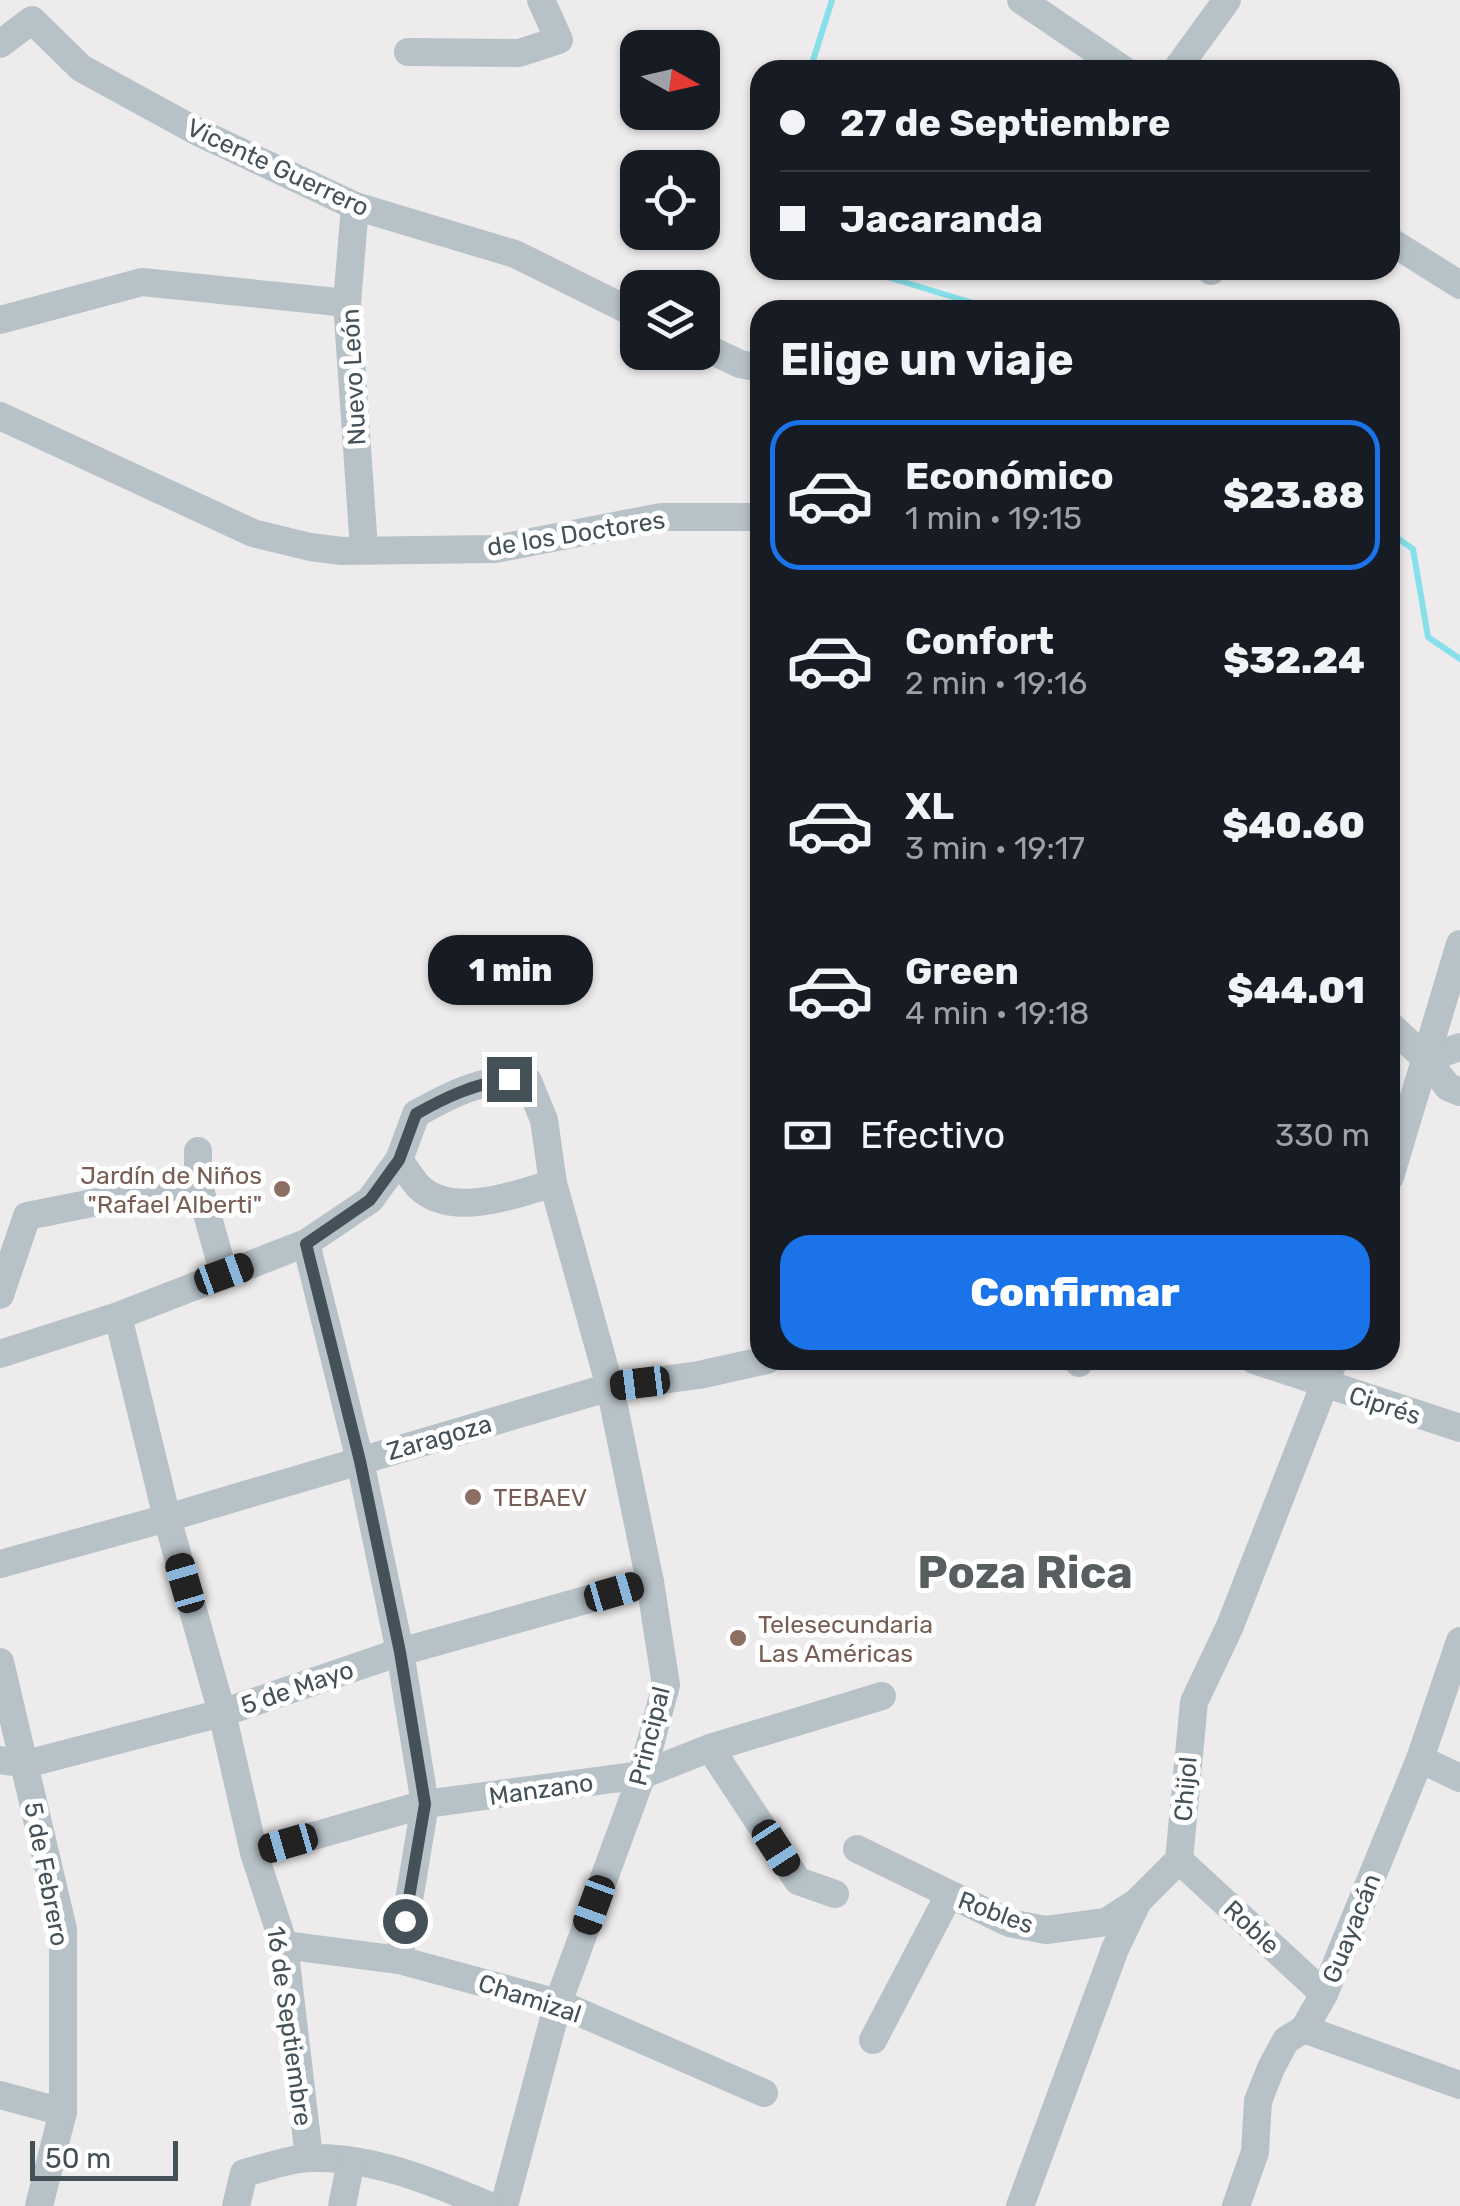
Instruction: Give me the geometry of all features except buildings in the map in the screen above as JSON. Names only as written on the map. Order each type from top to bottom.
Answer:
[{"type":"street","points":[[408,52],[519,52],[559,40],[541,0]]},
{"type":"street","points":[[1022,0],[1109,60]]},
{"type":"street","points":[[1183,60],[1227,0]]},
{"type":"street","name":"Vicente Guerrero","points":[[0,44],[29,16],[81,68],[196,131],[355,206],[515,254],[620,306]]},
{"type":"street","name":"Nuevo León","points":[[355,206],[348,304],[364,549]]},
{"type":"street","points":[[1400,247],[1460,286]]},
{"type":"street","points":[[0,320],[142,282],[348,304]]},
{"type":"street","points":[[720,355],[750,366]]},
{"type":"street","name":"de los Doctores","points":[[0,416],[253,533],[310,547],[496,549],[662,517],[750,517]]},
{"type":"street","points":[[1400,1145],[1460,944]]},
{"type":"street","points":[[1400,1034],[1448,1087],[1460,1092]]},
{"type":"street","points":[[1426,1059],[1460,1047]]},
{"type":"street","name":"Principal","points":[[399,1160],[416,1114],[449,1095],[486,1082],[528,1081],[544,1120],[553,1183],[610,1387],[650,1582],[666,1685],[642,1775],[558,2003],[504,2206]]},
{"type":"street","points":[[198,1151],[198,1182],[224,1274]]},
{"type":"street","points":[[0,1354],[118,1316],[306,1244],[370,1200],[399,1160],[420,1189],[453,1202],[497,1202],[553,1183]]},
{"type":"street","points":[[0,1295],[27,1216],[198,1182]]},
{"type":"street","points":[[306,1244],[360,1461],[400,1652],[425,1804],[399,1960]]},
{"type":"street","name":"16 de Septiembre","points":[[118,1316],[167,1518],[222,1713],[254,1853],[284,1945],[309,2157]]},
{"type":"street","name":"Zaragoza","points":[[0,1564],[610,1387],[699,1376],[750,1364]]},
{"type":"street","name":"Ciprés","points":[[1330,1373],[1460,1428]]},
{"type":"street","name":"Chijol","points":[[1179,1860],[1194,1702],[1230,1626],[1330,1373]]},
{"type":"street","name":"5 de Mayo","points":[[13,1762],[222,1713],[400,1652],[650,1582]]},
{"type":"street","name":"Guayacán","points":[[1236,2206],[1255,2152],[1258,2101],[1264,2084],[1286,2040],[1304,2028],[1324,1994],[1420,1759],[1460,1641]]},
{"type":"street","name":"5 de Febrero","points":[[0,1662],[13,1762],[63,1929],[63,2112],[39,2206]]},
{"type":"street","name":"Manzano","points":[[254,1853],[425,1804],[642,1775],[710,1748],[882,1696]]},
{"type":"street","points":[[710,1748],[798,1880],[835,1894]]},
{"type":"street","points":[[1420,1759],[1460,1778]]},
{"type":"street","name":"Robles","points":[[857,1849],[1009,1923],[1046,1930],[1106,1922],[1138,1902]]},
{"type":"street","points":[[1020,2206],[1096,1996],[1138,1902],[1179,1860]]},
{"type":"street","name":"Roble","points":[[1179,1860],[1324,1994]]},
{"type":"street","points":[[873,2040],[949,1895]]},
{"type":"street","name":"Chamizal","points":[[284,1945],[399,1960],[558,2003],[764,2093]]},
{"type":"street","points":[[1304,2028],[1460,2085]]},
{"type":"street","points":[[0,2094],[63,2112]]},
{"type":"street","points":[[236,2206],[244,2172],[309,2157],[352,2161],[434,2182],[490,2206]]},
{"type":"street","points":[[342,2206],[352,2161]]},
{"type":"waterway","points":[[813,60],[832,0]]},
{"type":"waterway","points":[[897,280],[963,300]]},
{"type":"waterway","points":[[1400,540],[1413,549],[1428,637],[1460,659]]},
{"type":"place","name":"Jardín de Niños \"Rafael Alberti\"","points":[[282,1189]]},
{"type":"place","name":"TEBAEV","points":[[473,1497]]},
{"type":"place","name":"Telesecundaria Las Américas","points":[[738,1638]]},
{"type":"district","name":"Poza Rica","points":[[1025,1572]]},
{"type":"route","points":[[405,1921],[425,1804],[400,1652],[360,1461],[306,1244],[370,1200],[399,1160],[416,1114],[449,1095],[486,1082],[509,1079]]}]
